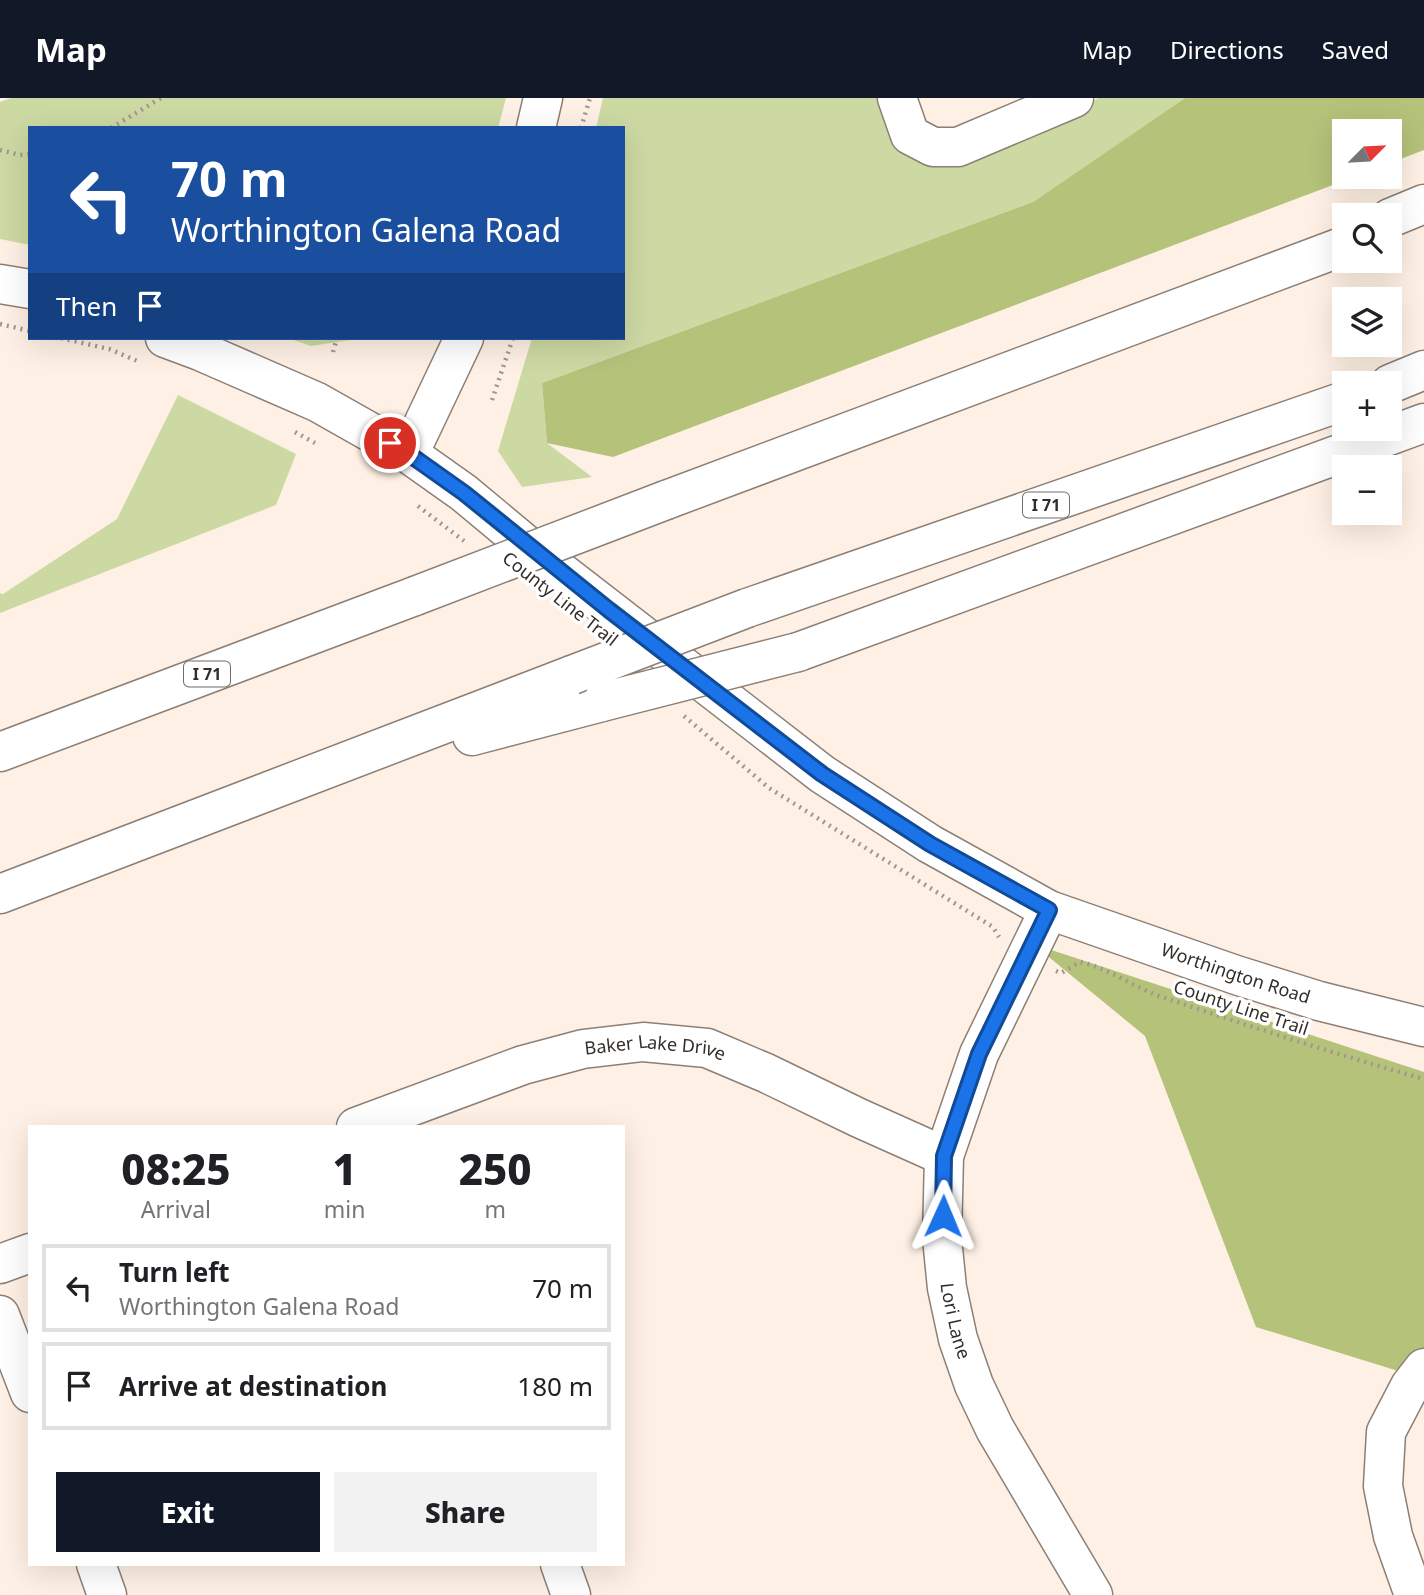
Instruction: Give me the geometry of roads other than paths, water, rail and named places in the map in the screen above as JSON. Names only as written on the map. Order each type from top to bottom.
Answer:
[{"type":"main road","points":[[537,126],[543,98]]},
{"type":"main road","points":[[897,98],[910,135],[933,147],[958,147],[1074,98]]},
{"type":"main road","points":[[1402,213],[1424,204]]},
{"type":"main road","points":[[1402,224],[1424,216]]},
{"type":"main road","points":[[1158,316],[1332,243]]},
{"type":"main road","name":"I 71","points":[[0,752],[1332,251]]},
{"type":"main road","points":[[0,285],[28,289]]},
{"type":"main road","points":[[409,454],[463,340]]},
{"type":"main road","name":"Worthington Road","points":[[155,351],[317,402],[409,454],[464,493],[583,590],[822,774],[930,844],[1049,910],[1319,1001],[1424,1027]]},
{"type":"main road","points":[[1402,379],[1424,370]]},
{"type":"main road","name":"I 71","points":[[0,894],[747,608],[1332,405]]},
{"type":"main road","points":[[290,782],[798,652],[1424,423]]},
{"type":"main road","name":"Lori Lane","points":[[1049,910],[979,1054],[944,1156],[942,1237],[947,1288],[958,1339],[974,1385],[995,1429],[1093,1595]]},
{"type":"main road","name":"Baker Lake Drive","points":[[379,1123],[523,1065],[583,1049],[643,1042],[707,1048],[944,1156]]},
{"type":"main road","points":[[0,1264],[28,1254]]},
{"type":"main road","points":[[0,1315],[28,1388]]},
{"type":"main road","points":[[1414,1595],[1393,1536],[1383,1486],[1386,1432],[1410,1386],[1424,1368]]},
{"type":"main road","points":[[97,1566],[107,1595]]},
{"type":"main road","points":[[560,1566],[571,1595]]}]
